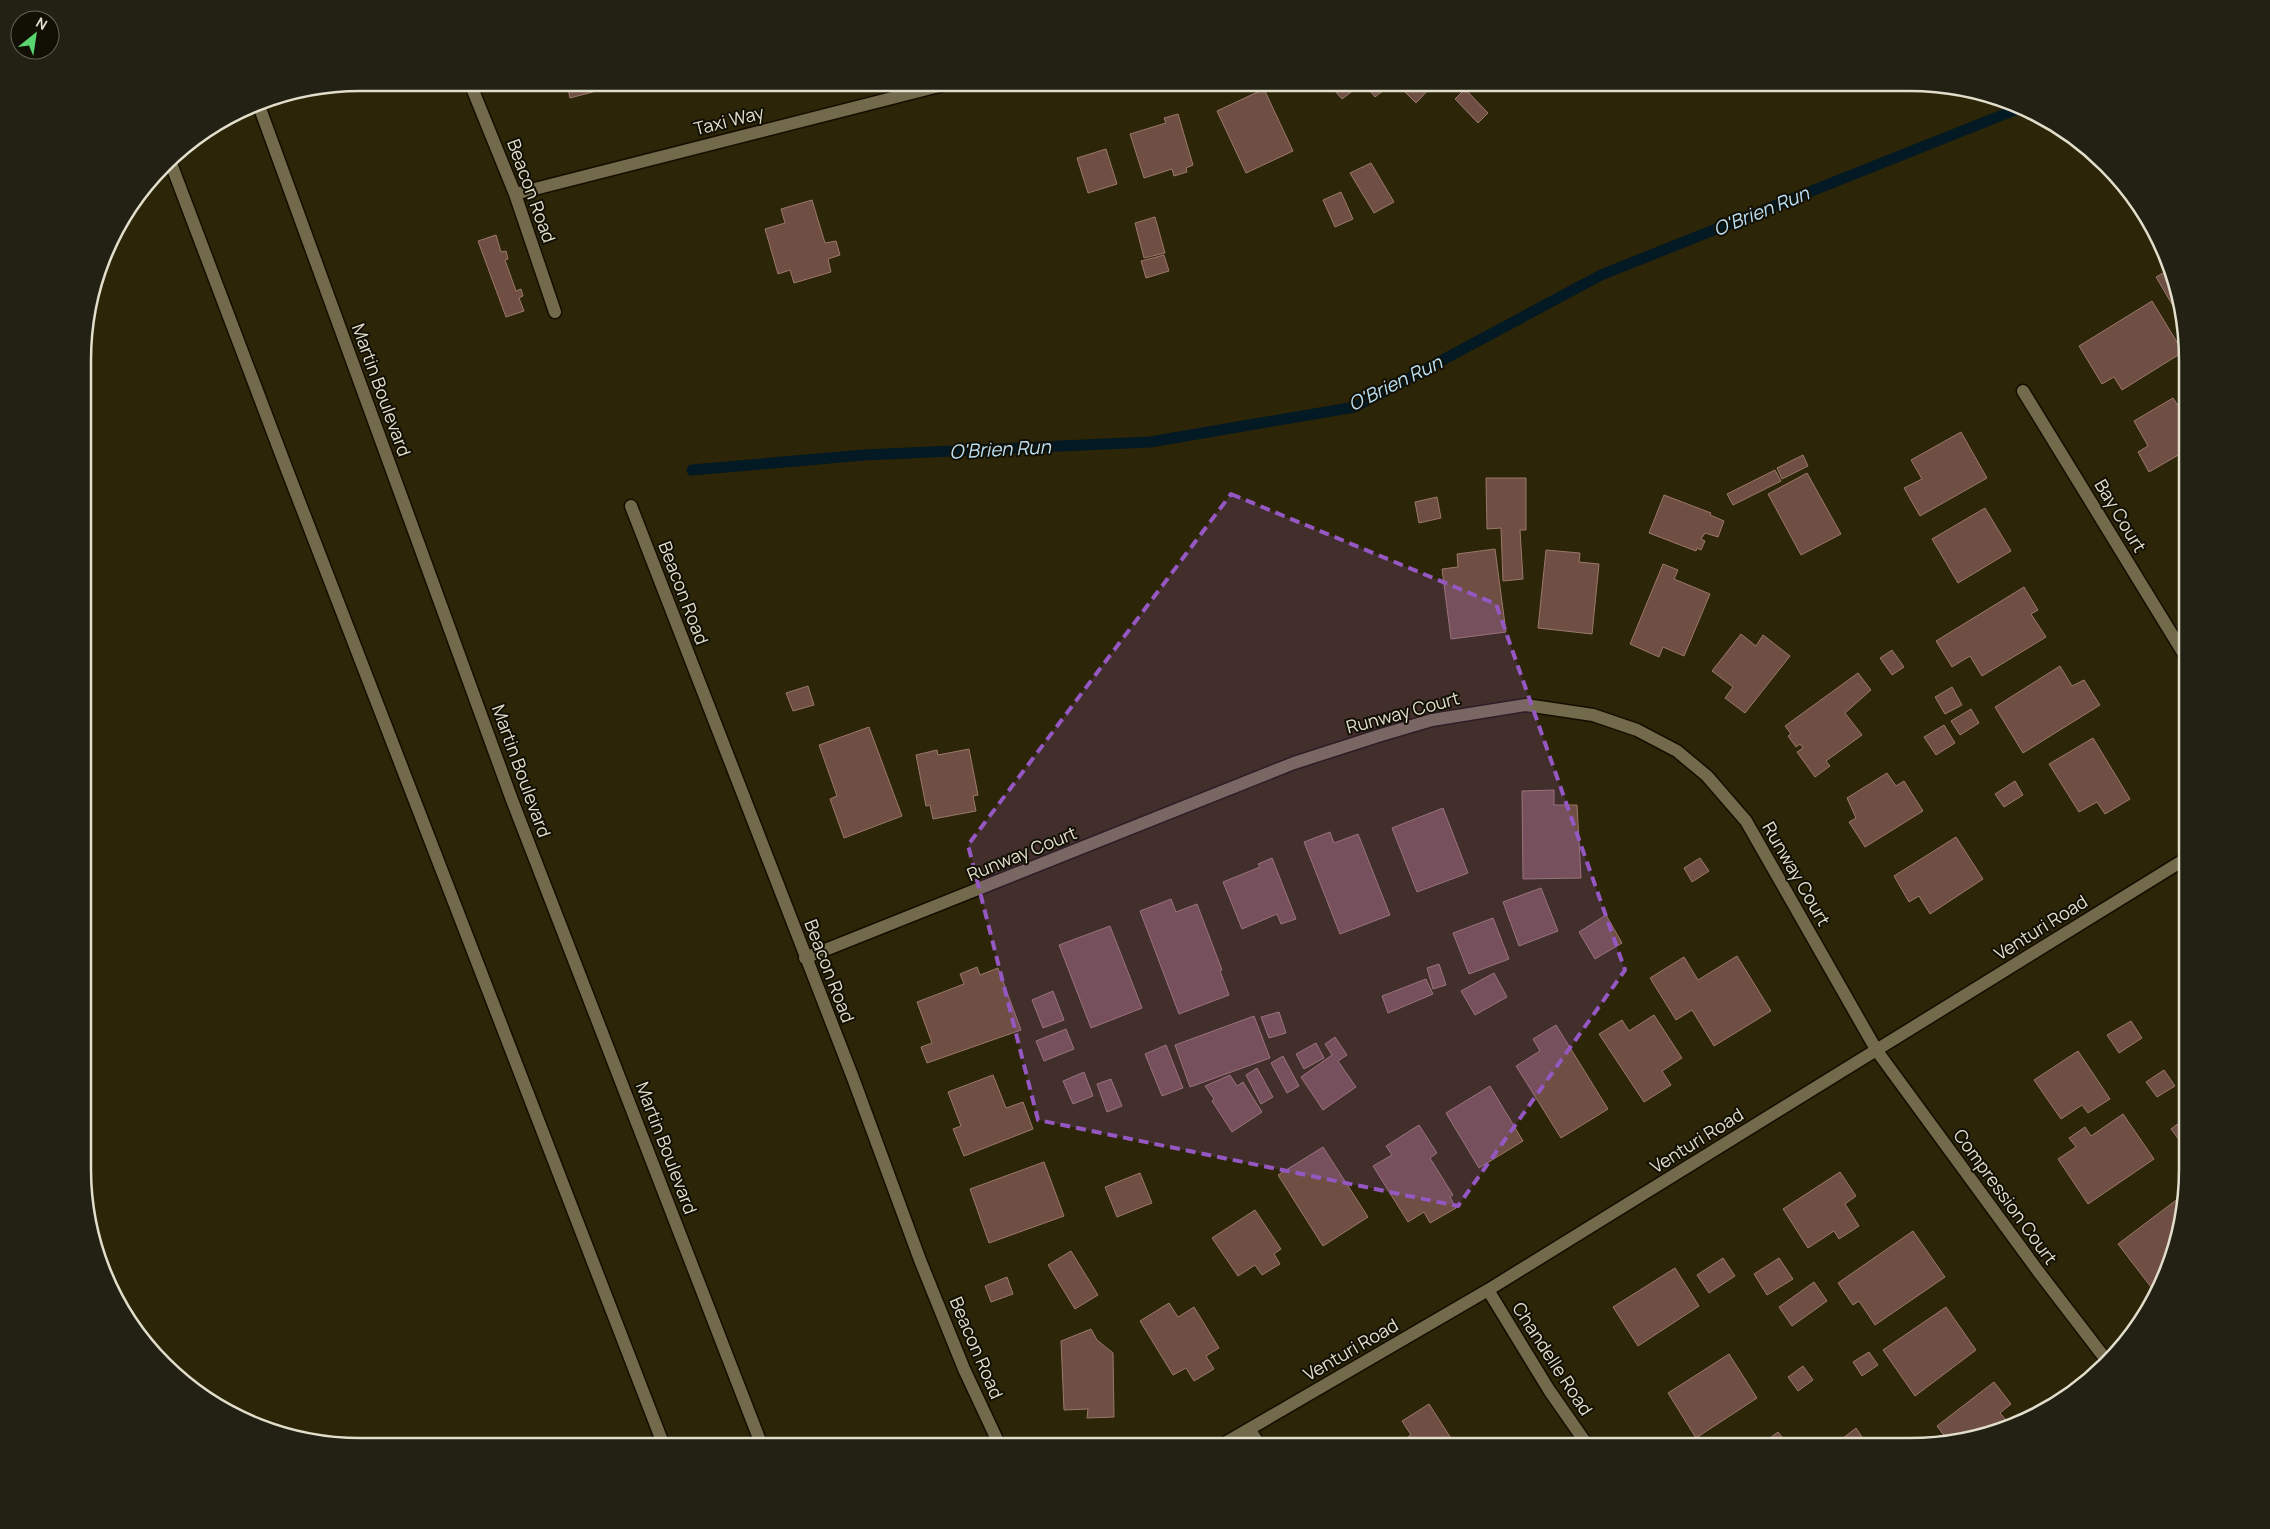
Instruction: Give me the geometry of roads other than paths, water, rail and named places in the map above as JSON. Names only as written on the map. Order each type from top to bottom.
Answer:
[{"type":"street","name":"Beacon Road","points":[[474,91],[515,194],[555,312]]},
{"type":"street","name":"Taxi Way","points":[[515,194],[916,91]]},
{"type":"street","name":"Martin Boulevard","points":[[261,111],[512,800],[759,1438]]},
{"type":"street","points":[[173,168],[287,471],[661,1438]]},
{"type":"street","name":"Bay Court","points":[[2023,390],[2179,647]]},
{"type":"street","name":"Beacon Road","points":[[630,506],[920,1260],[964,1369],[996,1438]]},
{"type":"street","name":"Runway Court","points":[[805,958],[1294,763],[1432,720],[1526,705],[1593,715],[1637,730],[1677,751],[1707,776],[1746,821],[1877,1051]]},
{"type":"street","name":"Venturi Road","points":[[1235,1438],[1488,1290],[2179,863]]},
{"type":"street","name":"Compression Court","points":[[1877,1051],[2038,1272],[2103,1356]]},
{"type":"street","name":"Chandelle Road","points":[[1488,1290],[1549,1390],[1582,1438]]},
{"type":"street","points":[[1250,1430],[1255,1438]]},
{"type":"waterway","name":"O'Brien Run","points":[[692,470],[864,455],[1150,442],[1355,407],[1601,275],[2011,111]]}]
